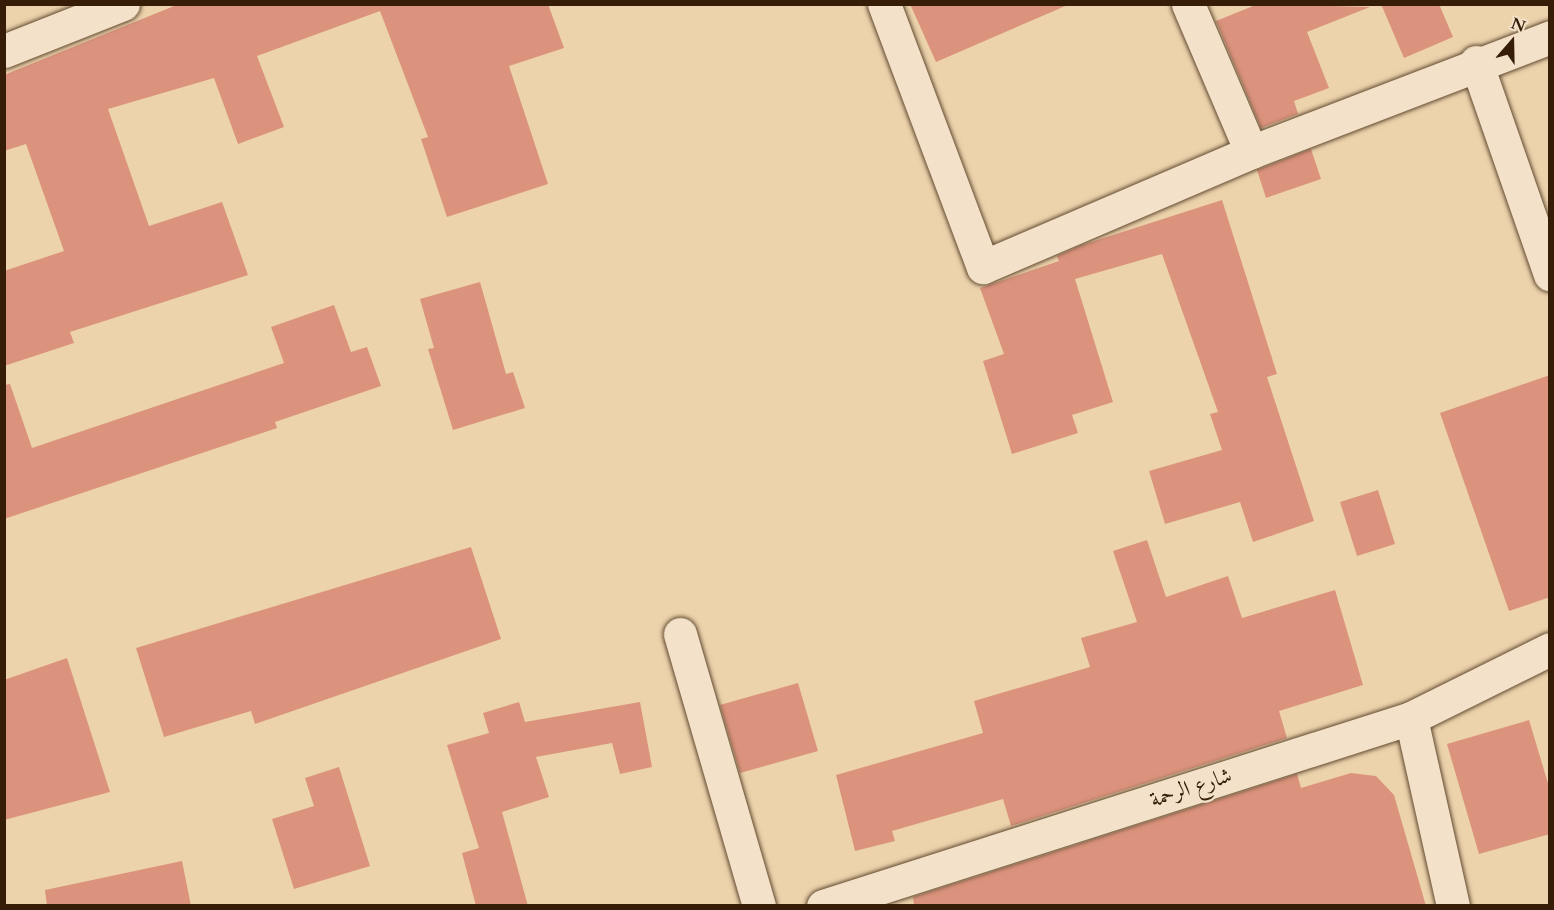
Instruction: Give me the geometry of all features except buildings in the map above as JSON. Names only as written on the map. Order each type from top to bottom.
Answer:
[{"type":"street","points":[[4,51],[123,4]]},
{"type":"street","points":[[884,4],[983,267],[1251,152],[1476,62],[1550,37]]},
{"type":"street","points":[[1188,4],[1251,152]]},
{"type":"street","points":[[1476,62],[1550,274]]},
{"type":"street","points":[[680,634],[759,906]]},
{"type":"street","name":"شارع الرحمة","points":[[823,906],[1411,718],[1550,649]]},
{"type":"street","points":[[1411,718],[1453,906]]}]
